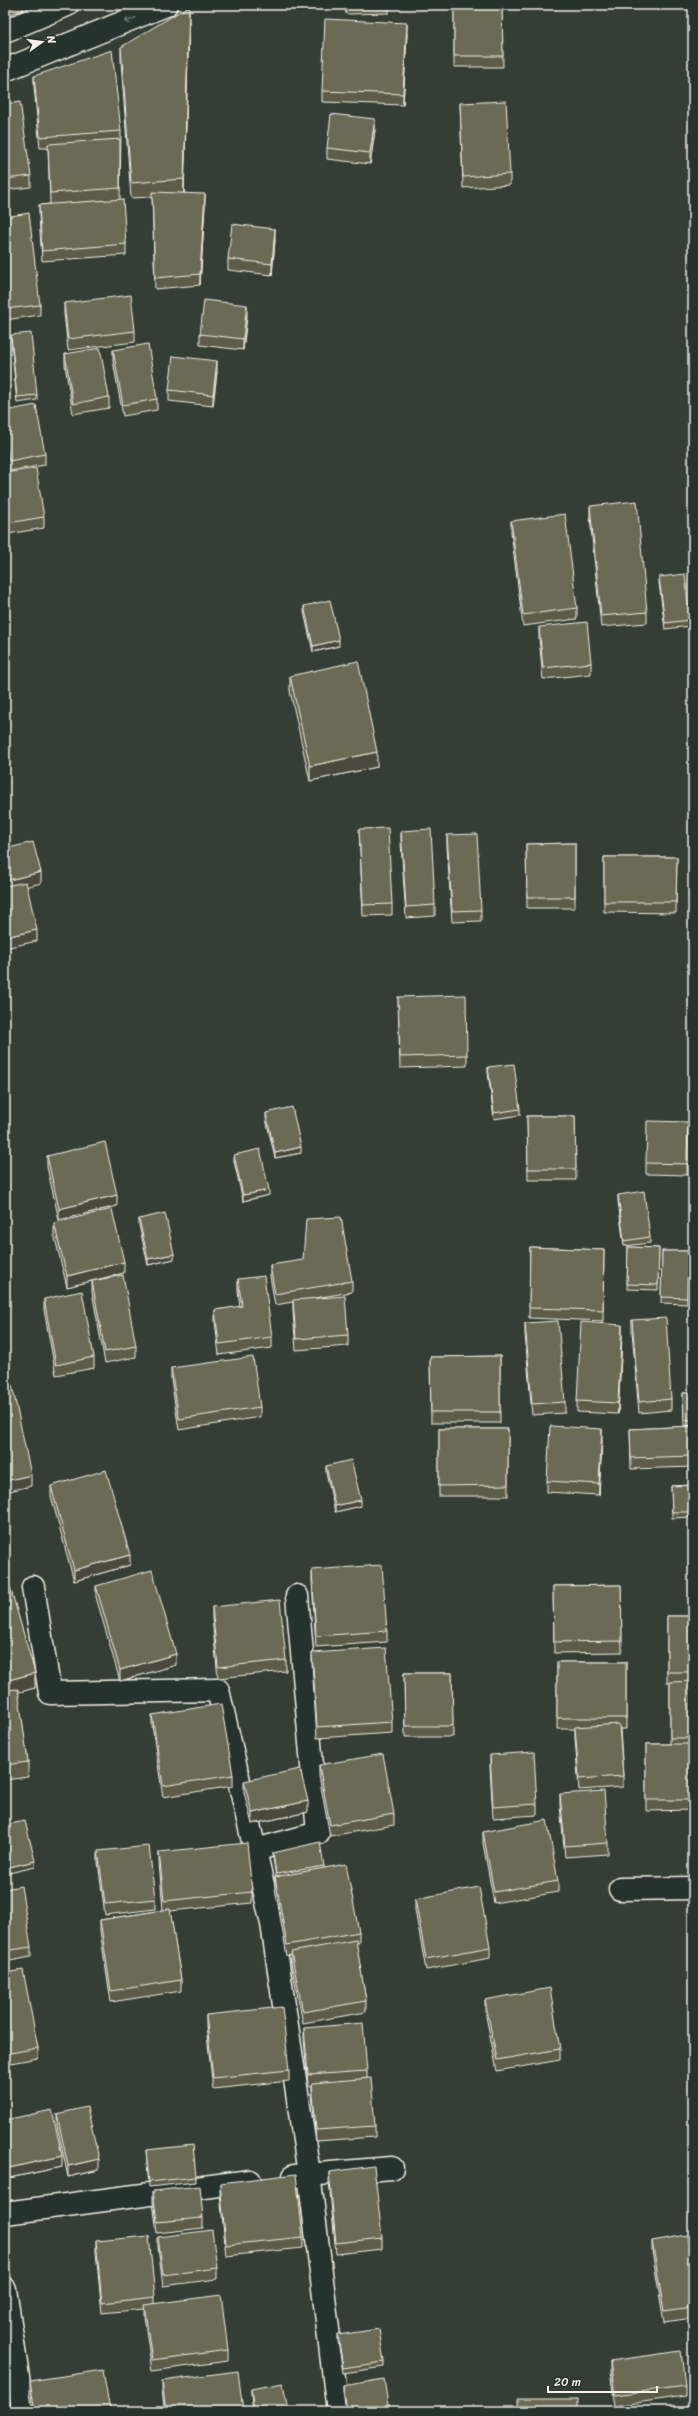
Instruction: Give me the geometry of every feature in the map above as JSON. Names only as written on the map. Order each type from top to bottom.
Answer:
[{"type":"street","points":[[5,31],[67,5]]},
{"type":"street","points":[[5,70],[166,5]]},
{"type":"street","points":[[33,1587],[50,1693],[218,1690],[272,1924],[309,2174],[338,2411]]},
{"type":"street","points":[[255,1850],[318,1833],[297,1596]]},
{"type":"street","points":[[620,1889],[693,1888]]},
{"type":"street","points":[[5,2213],[309,2174],[392,2168]]},
{"type":"street","points":[[5,2289],[23,2411]]},
{"type":"building","points":[[5,5],[20,5],[5,10]]},
{"type":"building","points":[[454,5],[502,5],[503,56],[454,56]]},
{"type":"building","points":[[189,6],[184,179],[131,183],[121,47]]},
{"type":"building","points":[[325,19],[407,23],[403,94],[322,91]]},
{"type":"building","points":[[112,50],[121,131],[40,137],[34,76]]},
{"type":"building","points":[[506,101],[510,174],[463,177],[460,103]]},
{"type":"building","points":[[20,102],[31,176],[5,179],[5,104]]},
{"type":"building","points":[[331,114],[375,119],[370,153],[327,148]]},
{"type":"building","points":[[120,139],[120,188],[50,193],[48,144]]},
{"type":"building","points":[[152,192],[205,194],[200,274],[155,278]]},
{"type":"building","points":[[123,199],[126,244],[42,251],[39,205]]},
{"type":"building","points":[[29,213],[40,305],[5,309],[5,217]]},
{"type":"building","points":[[232,224],[275,229],[272,264],[228,259]]},
{"type":"building","points":[[131,295],[135,331],[68,339],[64,303]]},
{"type":"building","points":[[204,300],[247,305],[243,339],[200,334]]},
{"type":"building","points":[[31,333],[37,395],[17,397],[11,335]]},
{"type":"building","points":[[148,344],[157,399],[123,405],[113,350]]},
{"type":"building","points":[[100,348],[109,397],[73,404],[65,354]]},
{"type":"building","points":[[173,356],[217,361],[213,395],[169,390]]},
{"type":"building","points":[[36,405],[45,454],[9,461],[5,438],[5,411]]},
{"type":"building","points":[[36,468],[44,517],[8,523],[5,505],[5,473]]},
{"type":"building","points":[[637,501],[647,612],[601,616],[590,506]]},
{"type":"building","points":[[565,514],[577,608],[523,615],[511,521]]},
{"type":"building","points":[[685,574],[690,620],[665,623],[659,577]]},
{"type":"building","points":[[330,600],[339,640],[313,646],[304,606]]},
{"type":"building","points":[[587,622],[591,663],[543,668],[539,627]]},
{"type":"building","points":[[358,661],[377,752],[310,766],[290,676]]},
{"type":"building","points":[[388,828],[392,904],[363,905],[359,829]]},
{"type":"building","points":[[431,829],[435,905],[406,907],[401,831]]},
{"type":"building","points":[[477,834],[481,910],[452,911],[447,835]]},
{"type":"building","points":[[33,842],[41,872],[5,881],[5,849]]},
{"type":"building","points":[[575,843],[575,897],[527,897],[526,844]]},
{"type":"building","points":[[604,857],[677,857],[676,902],[604,902]]},
{"type":"building","points":[[26,882],[37,930],[5,937],[5,886]]},
{"type":"building","points":[[466,995],[467,1055],[400,1057],[398,997]]},
{"type":"building","points":[[514,1064],[520,1109],[494,1113],[488,1067]]},
{"type":"building","points":[[292,1107],[301,1147],[275,1153],[266,1113]]},
{"type":"building","points":[[527,1116],[575,1116],[576,1169],[528,1169]]},
{"type":"building","points":[[647,1121],[688,1122],[687,1164],[646,1163]]},
{"type":"building","points":[[105,1142],[117,1195],[59,1209],[47,1156]]},
{"type":"building","points":[[260,1149],[269,1190],[243,1195],[234,1155]]},
{"type":"building","points":[[644,1191],[650,1237],[624,1241],[618,1195]]},
{"type":"building","points":[[112,1209],[124,1262],[67,1276],[54,1223]]},
{"type":"building","points":[[165,1213],[174,1254],[148,1259],[139,1219]]},
{"type":"building","points":[[341,1217],[352,1281],[275,1294],[270,1265],[303,1260],[306,1219]]},
{"type":"building","points":[[691,1246],[693,1246],[693,1292],[690,1292]]},
{"type":"building","points":[[530,1247],[604,1250],[603,1310],[529,1308]]},
{"type":"building","points":[[628,1247],[659,1248],[658,1285],[627,1284]]},
{"type":"building","points":[[662,1251],[688,1251],[687,1298],[661,1297]]},
{"type":"building","points":[[123,1275],[136,1346],[105,1352],[92,1281]]},
{"type":"building","points":[[264,1276],[272,1337],[219,1344],[215,1310],[242,1306],[238,1279]]},
{"type":"building","points":[[82,1291],[94,1357],[56,1365],[44,1299]]},
{"type":"building","points":[[345,1296],[348,1335],[296,1339],[293,1300]]},
{"type":"building","points":[[666,1318],[671,1399],[639,1402],[632,1320]]},
{"type":"building","points":[[558,1321],[565,1402],[532,1404],[525,1323]]},
{"type":"building","points":[[581,1322],[622,1325],[618,1403],[577,1401]]},
{"type":"building","points":[[500,1356],[500,1412],[431,1412],[430,1357]]},
{"type":"building","points":[[253,1357],[260,1407],[179,1419],[171,1368]]},
{"type":"building","points":[[12,1385],[31,1475],[5,1481],[5,1387]]},
{"type":"building","points":[[683,1393],[693,1393],[693,1420],[684,1420]]},
{"type":"building","points":[[550,1426],[602,1429],[599,1484],[547,1481]]},
{"type":"building","points":[[693,1426],[693,1456],[631,1458],[630,1429]]},
{"type":"building","points":[[439,1429],[508,1429],[508,1485],[439,1486]]},
{"type":"building","points":[[351,1460],[361,1500],[335,1506],[326,1466]]},
{"type":"building","points":[[106,1470],[130,1555],[74,1570],[51,1486]]},
{"type":"building","points":[[693,1485],[693,1512],[672,1512],[671,1486]]},
{"type":"building","points":[[382,1565],[387,1631],[316,1636],[312,1570]]},
{"type":"building","points":[[5,1569],[35,1673],[5,1681]]},
{"type":"building","points":[[152,1570],[176,1654],[120,1670],[96,1586]]},
{"type":"building","points":[[621,1585],[622,1641],[554,1642],[553,1586]]},
{"type":"building","points":[[280,1600],[286,1660],[218,1667],[212,1607]]},
{"type":"building","points":[[667,1616],[693,1616],[693,1672],[667,1672]]},
{"type":"building","points":[[386,1648],[392,1722],[317,1727],[312,1653]]},
{"type":"building","points":[[557,1662],[626,1662],[626,1718],[557,1718]]},
{"type":"building","points":[[404,1673],[452,1673],[453,1726],[405,1726]]},
{"type":"building","points":[[693,1681],[693,1738],[670,1738],[670,1682]]},
{"type":"building","points":[[18,1689],[28,1762],[5,1765],[5,1690]]},
{"type":"building","points":[[221,1704],[233,1775],[163,1786],[152,1715]]},
{"type":"building","points":[[619,1724],[623,1776],[579,1779],[575,1727]]},
{"type":"building","points":[[646,1744],[693,1744],[693,1800],[646,1800]]},
{"type":"building","points":[[534,1752],[537,1804],[493,1807],[490,1755]]},
{"type":"building","points":[[383,1754],[394,1814],[330,1825],[319,1765]]},
{"type":"building","points":[[300,1769],[308,1801],[252,1813],[244,1781]]},
{"type":"building","points":[[604,1791],[608,1843],[565,1846],[560,1794]]},
{"type":"building","points":[[547,1820],[558,1881],[494,1892],[483,1832]]},
{"type":"building","points":[[25,1821],[35,1861],[5,1868],[5,1825]]},
{"type":"building","points":[[320,1842],[324,1866],[276,1874],[273,1853]]},
{"type":"building","points":[[247,1843],[252,1892],[164,1901],[159,1852]]},
{"type":"building","points":[[149,1846],[155,1899],[105,1904],[98,1851]]},
{"type":"building","points":[[346,1864],[359,1932],[287,1945],[275,1877]]},
{"type":"building","points":[[21,1886],[31,1947],[5,1951],[5,1889]]},
{"type":"building","points":[[479,1887],[490,1947],[426,1959],[415,1899]]},
{"type":"building","points":[[170,1909],[181,1980],[111,1991],[100,1920]]},
{"type":"building","points":[[356,1940],[366,2001],[303,2012],[291,1952]]},
{"type":"building","points":[[23,1970],[38,2048],[5,2054],[5,1973]]},
{"type":"building","points":[[550,1988],[560,2049],[497,2060],[485,2000]]},
{"type":"building","points":[[282,2007],[289,2070],[213,2078],[206,2015]]},
{"type":"building","points":[[363,2023],[367,2071],[308,2075],[304,2028]]},
{"type":"building","points":[[371,2078],[375,2126],[316,2130],[312,2083]]},
{"type":"building","points":[[87,2107],[99,2159],[68,2166],[57,2114]]},
{"type":"building","points":[[52,2110],[62,2156],[9,2168],[5,2151],[5,2120]]},
{"type":"building","points":[[193,2145],[196,2177],[149,2182],[146,2150]]},
{"type":"building","points":[[374,2166],[382,2238],[336,2243],[329,2172]]},
{"type":"building","points":[[296,2174],[303,2237],[226,2245],[220,2183]]},
{"type":"building","points":[[200,2186],[203,2218],[157,2222],[153,2191]]},
{"type":"building","points":[[212,2230],[217,2268],[163,2275],[158,2237]]},
{"type":"building","points":[[687,2235],[693,2275],[693,2307],[664,2311],[652,2241]]},
{"type":"building","points":[[149,2236],[155,2297],[102,2303],[96,2241]]},
{"type":"building","points":[[221,2295],[228,2350],[152,2360],[144,2305]]},
{"type":"building","points":[[379,2329],[384,2362],[343,2368],[338,2335]]},
{"type":"building","points":[[681,2351],[685,2386],[615,2395],[610,2361]]},
{"type":"building","points":[[103,2370],[110,2411],[35,2411],[30,2381]]},
{"type":"building","points":[[238,2371],[243,2411],[166,2411],[162,2381]]},
{"type":"building","points":[[384,2379],[389,2411],[347,2411],[343,2386]]},
{"type":"building","points":[[283,2383],[288,2411],[254,2411],[251,2389]]},
{"type":"building","points":[[518,2399],[578,2399],[578,2411],[518,2411]]}]
